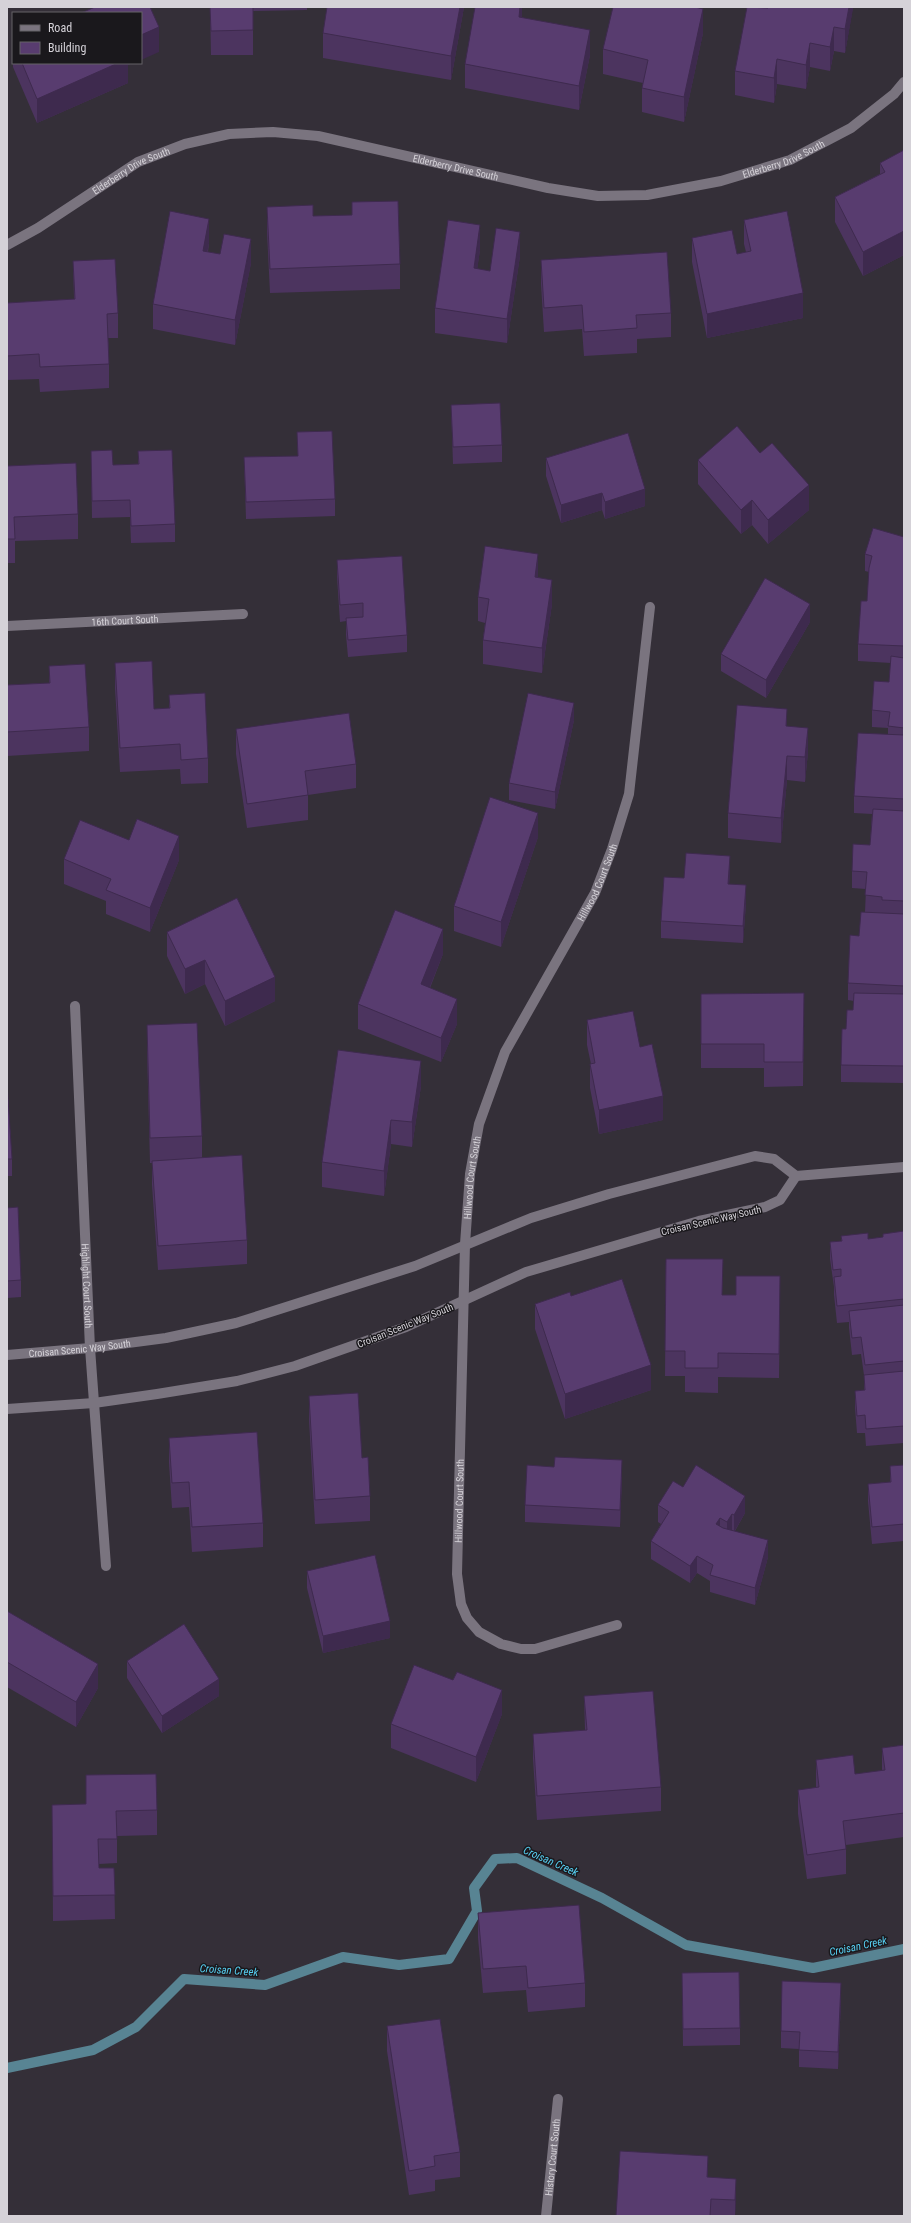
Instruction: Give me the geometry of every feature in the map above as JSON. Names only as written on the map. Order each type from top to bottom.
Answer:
[{"type":"street","name":"Elderberry Drive South","points":[[7,245],[38,228],[138,162],[185,144],[228,134],[273,132],[318,136],[548,188],[598,196],[647,195],[721,181],[790,160],[851,128],[894,94],[904,82]]},
{"type":"street","name":"Hillwood Court South","points":[[617,1626],[535,1649],[521,1650],[501,1644],[479,1632],[467,1618],[460,1604],[457,1574],[465,1244],[470,1174],[479,1124],[505,1052],[595,893],[612,849],[629,794],[650,607]]},
{"type":"street","name":"16th Court South","points":[[7,626],[243,614]]},
{"type":"street","name":"Highlight Court South","points":[[75,1006],[90,1348],[106,1566]]},
{"type":"street","name":"Croisan Scenic Way South","points":[[7,1355],[90,1348],[166,1338],[236,1323],[415,1266],[465,1244],[531,1218],[609,1194],[755,1156],[774,1159],[796,1176],[780,1200],[765,1207],[698,1221],[579,1255],[526,1272],[406,1327],[295,1366],[237,1381],[94,1403],[7,1408]]},
{"type":"street","points":[[796,1176],[904,1167]]},
{"type":"street","name":"History Court South","points":[[546,2216],[558,2099]]},
{"type":"building","points":[[95,7],[150,7],[159,27],[142,35],[142,12],[83,12]]},
{"type":"building","points":[[210,7],[253,7],[253,30],[211,31]]},
{"type":"building","points":[[327,7],[460,7],[451,56],[323,33]]},
{"type":"building","points":[[475,7],[520,7],[519,17],[590,30],[579,86],[465,64]]},
{"type":"building","points":[[613,7],[695,7],[703,9],[684,97],[642,88],[648,60],[603,49]]},
{"type":"building","points":[[747,7],[849,7],[845,29],[834,27],[830,47],[810,43],[806,65],[777,59],[774,78],[735,71]]},
{"type":"building","points":[[22,64],[116,64],[37,99]]},
{"type":"building","points":[[904,150],[904,231],[863,252],[835,197],[885,172],[880,163]]},
{"type":"building","points":[[398,201],[400,264],[270,269],[267,207],[313,205],[313,216],[352,215],[352,202]]},
{"type":"building","points":[[170,211],[209,219],[203,251],[220,254],[224,234],[251,239],[235,320],[153,304]]},
{"type":"building","points":[[787,211],[803,293],[707,314],[692,238],[732,230],[737,254],[751,251],[744,220]]},
{"type":"building","points":[[448,220],[480,225],[474,268],[490,271],[496,228],[520,232],[507,319],[435,308]]},
{"type":"building","points":[[667,252],[671,313],[636,315],[637,328],[584,332],[582,305],[544,308],[541,260]]},
{"type":"building","points":[[115,259],[118,313],[107,314],[109,364],[40,367],[39,354],[7,356],[7,303],[75,299],[73,261]]},
{"type":"building","points":[[500,403],[502,445],[453,447],[451,405]]},
{"type":"building","points":[[737,426],[760,453],[772,443],[809,485],[768,520],[752,500],[741,510],[698,460]]},
{"type":"building","points":[[332,431],[335,499],[246,502],[244,457],[298,456],[297,432]]},
{"type":"building","points":[[628,433],[645,489],[605,502],[602,493],[561,505],[546,458]]},
{"type":"building","points":[[112,450],[113,465],[139,464],[138,451],[172,450],[175,524],[131,526],[130,500],[92,501],[91,451]]},
{"type":"building","points":[[76,463],[78,514],[14,517],[15,539],[7,539],[7,466]]},
{"type":"building","points":[[873,528],[904,537],[904,646],[858,644],[861,601],[867,601],[869,568],[872,556],[865,554]]},
{"type":"building","points":[[485,546],[538,554],[535,577],[552,580],[542,648],[483,640],[489,599],[478,597]]},
{"type":"building","points":[[402,556],[407,635],[348,640],[346,618],[363,617],[363,603],[340,605],[337,560]]},
{"type":"building","points":[[765,578],[810,604],[766,680],[721,654]]},
{"type":"building","points":[[891,656],[904,658],[904,728],[888,726],[890,712],[872,710],[874,681],[889,682]]},
{"type":"building","points":[[152,661],[154,709],[170,708],[169,695],[205,693],[208,758],[181,760],[180,744],[120,748],[115,663]]},
{"type":"building","points":[[85,664],[89,727],[7,732],[7,685],[50,683],[49,666]]},
{"type":"building","points":[[528,693],[574,703],[555,792],[509,783]]},
{"type":"building","points":[[737,705],[787,709],[786,726],[808,728],[805,757],[787,756],[781,818],[728,813]]},
{"type":"building","points":[[349,713],[356,764],[305,771],[308,795],[247,804],[236,729]]},
{"type":"building","points":[[858,733],[904,735],[904,799],[854,796]]},
{"type":"building","points":[[490,797],[538,813],[501,922],[454,906]]},
{"type":"building","points":[[873,809],[904,811],[904,901],[882,900],[882,897],[865,895],[867,872],[852,871],[853,844],[870,845]]},
{"type":"building","points":[[137,819],[179,836],[150,908],[106,890],[111,879],[64,859],[80,820],[129,840]]},
{"type":"building","points":[[686,853],[730,856],[728,884],[746,885],[743,926],[661,921],[664,877],[684,878]]},
{"type":"building","points":[[237,898],[275,977],[225,1001],[205,960],[185,969],[167,932]]},
{"type":"building","points":[[395,910],[443,929],[421,984],[457,999],[441,1038],[358,1004]]},
{"type":"building","points":[[861,912],[904,914],[904,986],[848,983],[850,935],[859,936]]},
{"type":"building","points":[[804,993],[803,1062],[764,1062],[764,1044],[701,1044],[701,994]]},
{"type":"building","points":[[854,993],[904,994],[904,1066],[841,1065],[842,1029],[846,1029],[847,1010],[853,1010]]},
{"type":"building","points":[[633,1011],[640,1047],[652,1044],[663,1096],[599,1110],[590,1064],[595,1063],[587,1020]]},
{"type":"building","points":[[197,1023],[202,1136],[150,1138],[147,1025]]},
{"type":"building","points":[[338,1050],[421,1061],[412,1122],[391,1120],[384,1171],[322,1162]]},
{"type":"building","points":[[7,1083],[12,1159],[7,1159]]},
{"type":"building","points":[[242,1155],[247,1240],[158,1246],[152,1161]]},
{"type":"building","points":[[18,1207],[21,1280],[7,1281],[7,1208]]},
{"type":"building","points":[[904,1231],[904,1299],[837,1306],[834,1277],[841,1276],[841,1269],[833,1270],[830,1242],[842,1241],[841,1236],[868,1233],[868,1239],[883,1237],[883,1234]]},
{"type":"building","points":[[666,1259],[723,1259],[722,1295],[736,1295],[736,1276],[780,1276],[779,1354],[718,1353],[718,1368],[685,1368],[685,1351],[665,1351]]},
{"type":"building","points":[[622,1279],[651,1365],[565,1394],[535,1304],[570,1292],[571,1296]]},
{"type":"building","points":[[904,1305],[904,1361],[865,1365],[861,1337],[852,1338],[849,1311]]},
{"type":"building","points":[[904,1371],[904,1426],[866,1429],[865,1415],[857,1416],[855,1391],[865,1390],[864,1375]]},
{"type":"building","points":[[358,1393],[362,1458],[368,1457],[370,1496],[315,1500],[309,1396]]},
{"type":"building","points":[[257,1432],[263,1523],[192,1527],[189,1482],[172,1483],[169,1438]]},
{"type":"building","points":[[555,1457],[622,1460],[620,1510],[525,1505],[527,1465],[554,1467]]},
{"type":"building","points":[[696,1465],[745,1496],[734,1515],[732,1514],[727,1522],[720,1518],[716,1524],[723,1528],[768,1540],[755,1588],[710,1575],[713,1565],[697,1556],[690,1566],[651,1541],[669,1512],[658,1505],[673,1481],[683,1487]]},
{"type":"building","points":[[904,1465],[904,1524],[872,1527],[868,1484],[891,1482],[890,1466]]},
{"type":"building","points":[[375,1555],[390,1621],[323,1636],[307,1571]]},
{"type":"building","points":[[7,1611],[98,1664],[76,1702],[7,1662]]},
{"type":"building","points":[[184,1624],[219,1679],[162,1716],[127,1661]]},
{"type":"building","points":[[414,1665],[453,1680],[457,1672],[502,1690],[476,1757],[391,1724]]},
{"type":"building","points":[[653,1691],[661,1787],[537,1796],[533,1734],[587,1730],[584,1696]]},
{"type":"building","points":[[904,1745],[904,1813],[843,1821],[846,1849],[807,1855],[798,1790],[819,1787],[816,1760],[853,1755],[855,1774],[885,1770],[882,1748]]},
{"type":"building","points":[[156,1774],[157,1810],[116,1811],[117,1839],[98,1839],[99,1868],[114,1868],[115,1895],[53,1896],[52,1805],[86,1804],[86,1775]]},
{"type":"building","points":[[579,1905],[585,1983],[528,1988],[526,1966],[483,1969],[478,1913]]},
{"type":"building","points":[[739,1972],[740,2028],[683,2029],[682,1973]]},
{"type":"building","points":[[782,1981],[841,1983],[838,2052],[799,2050],[800,2032],[781,2031]]},
{"type":"building","points":[[440,2019],[460,2152],[434,2156],[435,2166],[409,2171],[387,2026]]},
{"type":"building","points":[[620,2151],[708,2156],[707,2177],[736,2179],[735,2200],[711,2199],[710,2216],[616,2216]]},
{"type":"waterway","name":"Croisan Creek","points":[[7,2068],[93,2050],[136,2027],[184,1979],[265,1985],[343,1957],[399,1965],[449,1959],[477,1911],[474,1888],[495,1859],[517,1858],[602,1898],[686,1945],[813,1968],[904,1949]]}]
